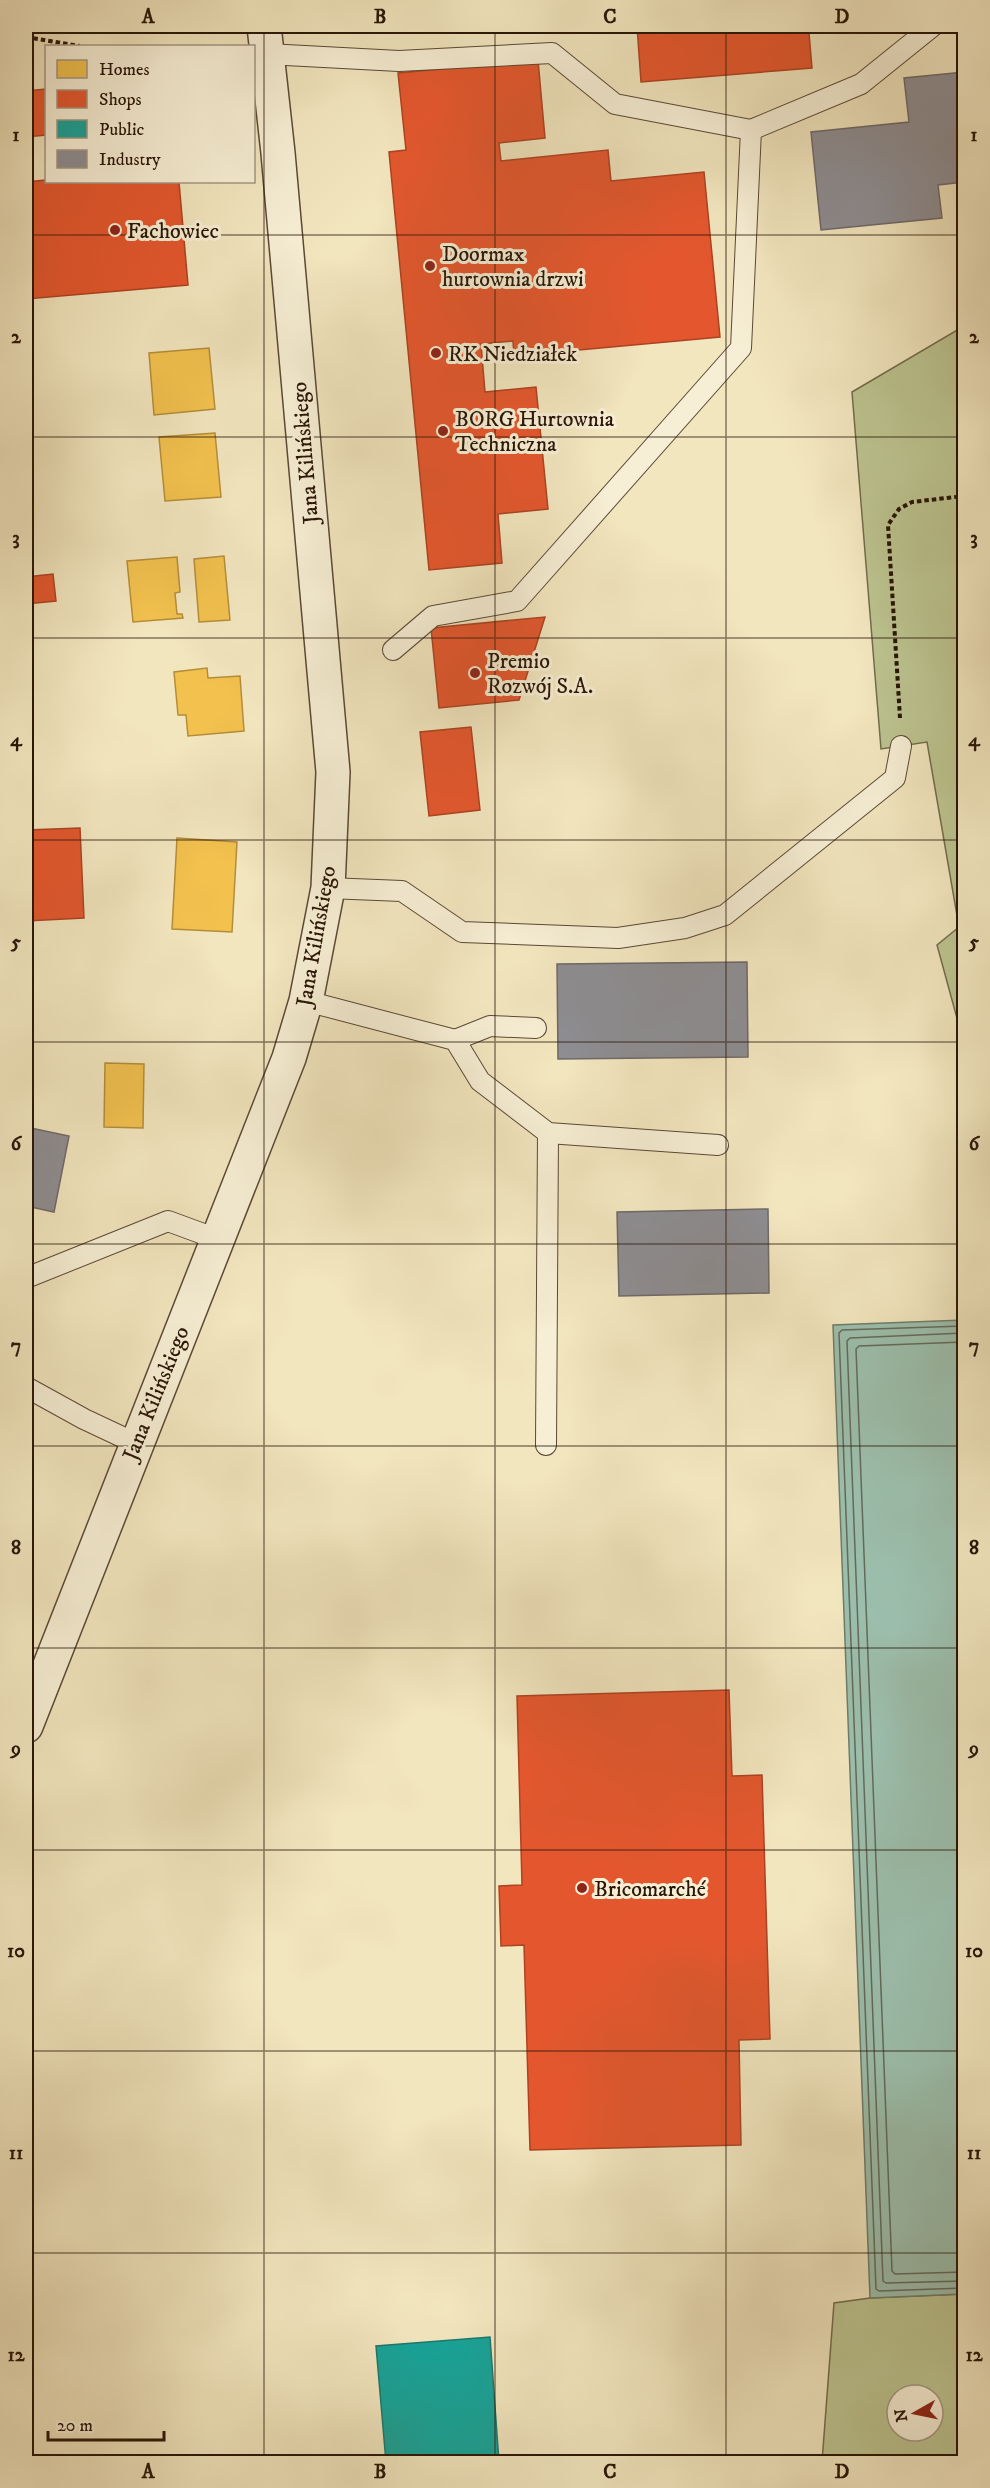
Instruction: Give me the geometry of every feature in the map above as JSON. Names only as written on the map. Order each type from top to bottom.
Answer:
[{"type":"street","name":"Jana Kilińskiego","points":[[26,1726],[135,1443],[289,1058],[306,1001],[328,888],[333,772],[278,153],[265,40]]},
{"type":"lane","points":[[265,40],[399,60],[552,53],[615,104],[751,130],[861,84],[933,26]]},
{"type":"lane","points":[[393,650],[433,616],[517,601],[741,348],[751,130]]},
{"type":"lane","points":[[328,888],[402,891],[462,932],[618,938],[685,928],[725,915],[895,778],[901,746]]},
{"type":"lane","points":[[306,1001],[455,1040],[490,1026],[536,1028]]},
{"type":"lane","points":[[455,1040],[480,1081],[548,1133],[718,1144]]},
{"type":"lane","points":[[546,1446],[548,1133]]},
{"type":"lane","points":[[26,1281],[168,1221],[217,1239]]},
{"type":"lane","points":[[26,1387],[84,1419],[135,1443]]},
{"type":"path","points":[[26,37],[74,45]]},
{"type":"path","points":[[901,746],[888,525],[899,509],[912,502],[964,496]]},
{"type":"green space","points":[[964,326],[964,1044],[937,945],[959,927],[927,742],[881,749],[852,392]]},
{"type":"green space","points":[[964,2294],[964,2462],[822,2462],[834,2303],[870,2298]]},
{"type":"water","points":[[964,1320],[964,2294],[870,2298],[833,1325]]},
{"type":"building: Homes","points":[[209,348],[215,409],[154,415],[149,353]]},
{"type":"building: Homes","points":[[215,433],[221,497],[165,501],[159,437]]},
{"type":"building: Homes","points":[[224,556],[230,620],[199,622],[194,559]]},
{"type":"building: Homes","points":[[177,557],[180,592],[175,593],[177,614],[182,614],[183,618],[133,622],[127,561]]},
{"type":"building: Homes","points":[[207,668],[208,678],[240,676],[244,731],[188,736],[186,715],[178,715],[174,672]]},
{"type":"building: Homes","points":[[177,838],[237,842],[232,932],[172,929]]},
{"type":"building: Homes","points":[[105,1063],[144,1064],[143,1128],[104,1127]]},
{"type":"building: Shops","points":[[637,26],[868,26],[868,28],[809,33],[812,68],[641,82]]},
{"type":"building: Shops","points":[[538,60],[545,138],[499,143],[501,161],[608,150],[611,181],[704,172],[720,337],[514,356],[513,341],[481,344],[485,392],[536,387],[548,509],[498,514],[502,563],[429,570],[389,152],[406,150],[398,73]]},
{"type":"building: Shops","points":[[45,89],[45,135],[26,137],[26,91]]},
{"type":"building: Shops","points":[[45,180],[45,183],[179,183],[188,285],[26,299],[26,182]]},
{"type":"building: Shops","points":[[53,574],[56,601],[26,604],[26,577]]},
{"type":"building: Shops","points":[[545,617],[519,700],[439,708],[431,628]]},
{"type":"building: Shops","points":[[471,727],[480,810],[429,816],[420,732]]},
{"type":"building: Shops","points":[[80,828],[84,918],[26,921],[26,830]]},
{"type":"building: Shops","points":[[729,1690],[732,1776],[762,1775],[770,2039],[739,2040],[741,2145],[530,2150],[524,1945],[501,1946],[499,1886],[522,1885],[517,1696]]},
{"type":"building: Public","points":[[490,2337],[499,2462],[386,2462],[376,2346]]},
{"type":"building: Industry","points":[[964,72],[964,182],[938,185],[942,218],[821,230],[811,132],[909,122],[904,78]]},
{"type":"building: Industry","points":[[747,962],[748,1057],[558,1059],[557,964]]},
{"type":"building: Industry","points":[[26,1127],[69,1136],[54,1212],[26,1206]]},
{"type":"building: Industry","points":[[768,1209],[769,1293],[619,1296],[617,1212]]},
{"type":"place","name":"Fachowiec","points":[[115,230]]},
{"type":"place","name":"Doormax hurtownia drzwi","points":[[430,266]]},
{"type":"place","name":"RK Niedziałek","points":[[436,353]]},
{"type":"place","name":"BORG Hurtownia Techniczna","points":[[443,431]]},
{"type":"place","name":"Premio Rozwój S.A.","points":[[475,673]]},
{"type":"place","name":"Bricomarché","points":[[582,1888]]}]
